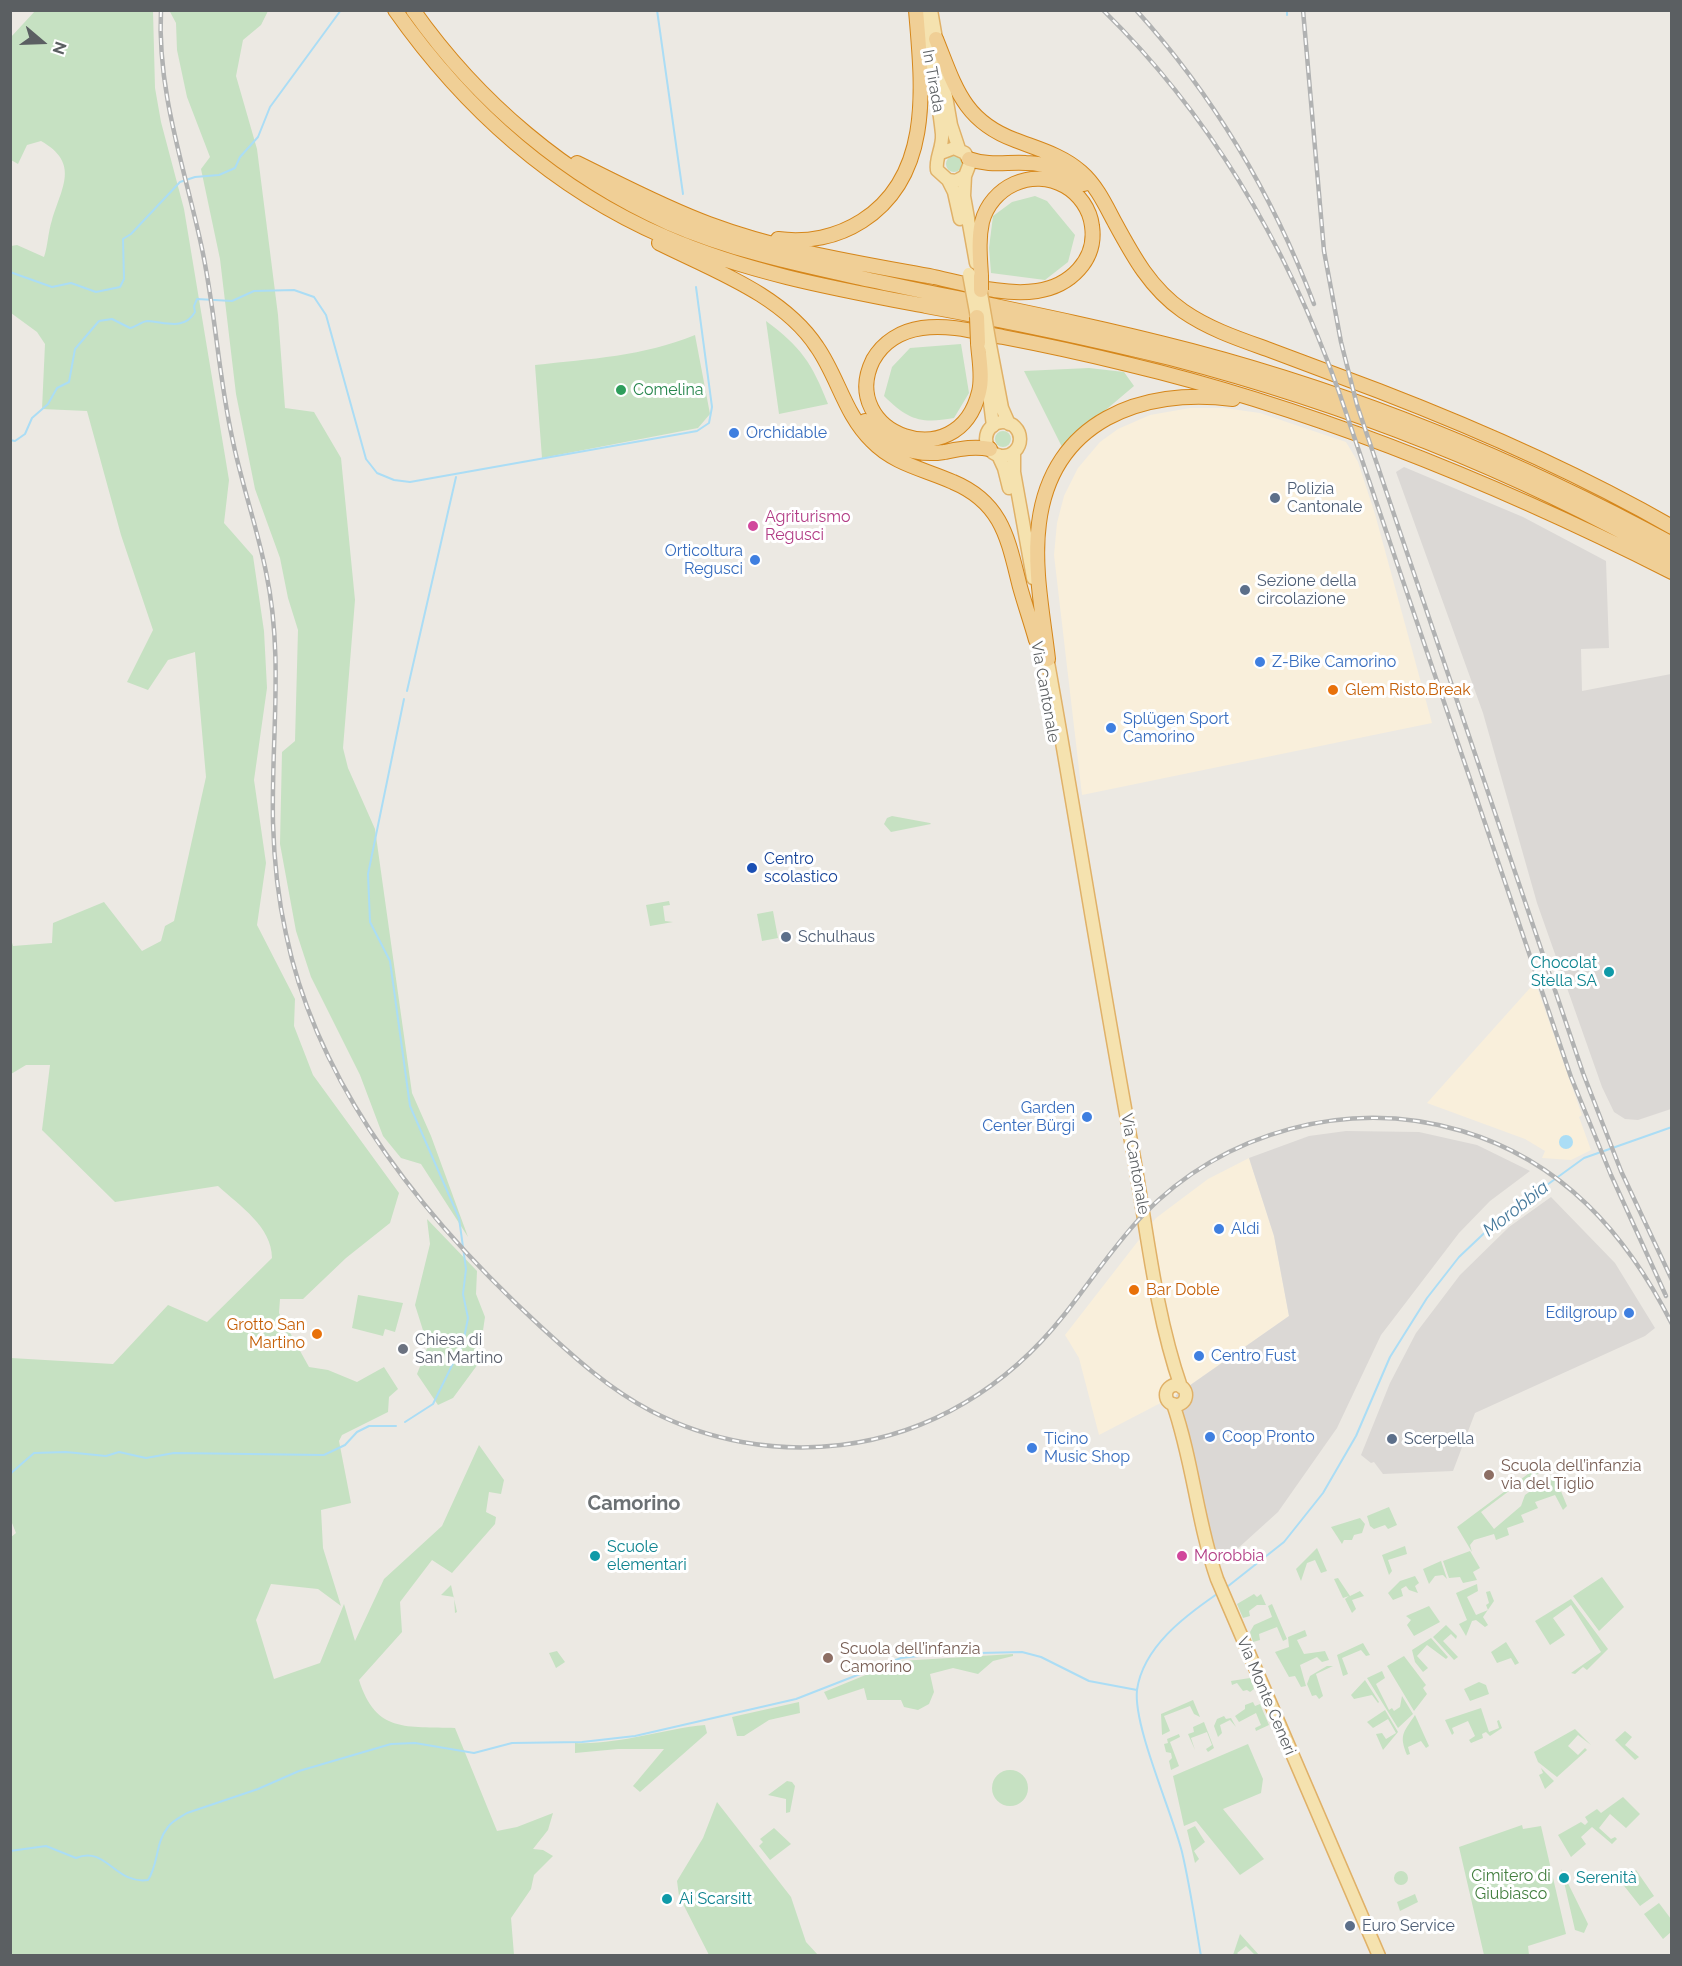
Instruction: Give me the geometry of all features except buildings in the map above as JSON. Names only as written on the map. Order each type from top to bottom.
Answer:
[{"type":"highway","points":[[395,10],[460,92],[523,150],[546,176],[590,207],[737,283],[781,310],[811,337],[833,375],[866,423],[893,444],[924,453],[973,447],[994,452]]},
{"type":"highway","points":[[413,10],[464,74],[492,103],[532,138],[574,170],[669,223],[720,243],[789,263],[1135,336],[1282,377],[1393,415],[1475,448],[1567,490],[1671,544]]},
{"type":"highway","points":[[728,231],[788,240],[819,238],[858,224],[886,202],[905,173],[916,139],[921,82],[916,10]]},
{"type":"highway","points":[[936,39],[957,92],[977,118],[1005,136],[1069,163],[1090,182],[1107,207],[1149,281],[1191,316],[1232,336],[1408,402],[1507,443],[1594,484],[1671,526]]},
{"type":"highway","points":[[532,138],[653,200],[728,231],[815,254],[989,288],[1028,292],[1064,283],[1085,262],[1092,242],[1092,227],[1081,200],[1066,187],[1043,179],[1021,181],[1000,193],[990,205],[982,221],[977,279]]},
{"type":"highway","points":[[523,150],[608,208],[698,250],[791,278],[1125,347],[1284,391],[1394,429],[1482,465],[1584,512],[1671,558]]},
{"type":"highway","points":[[969,159],[993,165],[1025,163],[1050,166],[1084,185],[1107,207]]},
{"type":"highway","points":[[977,317],[984,344],[979,395],[969,416],[953,432],[931,440],[909,439],[891,431],[877,416],[869,399],[867,384],[870,368],[878,352],[892,339],[906,332],[939,327],[999,336],[1135,366],[1219,388],[1297,414],[1487,485],[1671,572]]},
{"type":"highway","points":[[833,375],[851,414],[877,446],[900,462],[968,489],[993,511],[1011,546],[1036,640]]},
{"type":"highway","points":[[1048,659],[1038,554],[1039,522],[1053,474],[1076,442],[1099,422],[1124,409],[1168,398],[1222,398],[1297,414]]},
{"type":"main road","name":"In Tirada","points":[[921,10],[941,130],[941,153]]},
{"type":"main road","points":[[931,10],[952,132],[959,149],[969,159],[970,167],[965,176],[964,196],[977,279],[984,344],[992,402],[993,426],[986,439],[994,452],[1006,456],[1014,452],[1019,444],[1019,436],[1002,408],[984,344]]},
{"type":"main road","points":[[959,149],[951,148],[941,153],[937,161],[937,170],[948,180],[956,197],[977,279],[977,317]]},
{"type":"main road","points":[[948,180],[956,181],[965,176]]},
{"type":"main road","points":[[993,426],[1002,423],[1010,424]]},
{"type":"main road","name":"Via Cantonale","points":[[994,452],[1006,474],[1036,640],[1065,781]]},
{"type":"main road","name":"Via Cantonale","points":[[1014,452],[1014,472],[1048,659],[1070,814],[1176,1387],[1186,1394],[1178,1403]]},
{"type":"main road","name":"Via Monte Ceneri","points":[[1178,1403],[1203,1530],[1217,1579],[1379,1956]]},
{"type":"shaded area","points":[[1190,408],[1224,408],[1260,413],[1346,442],[1358,462],[1375,514],[1432,723],[1082,795],[1054,555],[1057,523],[1064,496],[1078,468],[1100,442],[1118,429],[1150,415]]},
{"type":"shaded area","points":[[1404,467],[1523,517],[1606,561],[1609,648],[1581,649],[1582,691],[1671,674],[1671,1109],[1638,1120],[1625,1119],[1614,1112],[1602,1087],[1537,903],[1483,713],[1396,472]]},
{"type":"shaded area","points":[[1537,987],[1582,1115],[1579,1117],[1591,1150],[1571,1160],[1542,1158],[1545,1151],[1525,1139],[1427,1103],[1530,988]]},
{"type":"shaded area","points":[[1346,1131],[1419,1132],[1477,1145],[1530,1171],[1490,1201],[1459,1233],[1381,1335],[1337,1428],[1278,1512],[1214,1570],[1196,1499],[1176,1395],[1289,1316],[1274,1236],[1249,1158],[1309,1136]]},
{"type":"shaded area","points":[[1249,1158],[1274,1236],[1289,1316],[1176,1395],[1099,1435],[1079,1358],[1065,1335],[1156,1218],[1208,1179]]},
{"type":"shaded area","points":[[1551,1197],[1615,1263],[1655,1328],[1645,1336],[1475,1413],[1453,1471],[1383,1474],[1374,1462],[1371,1463],[1361,1455],[1390,1383],[1416,1333],[1460,1275],[1509,1227]]},
{"type":"green space","points":[[169,10],[268,11],[261,25],[243,40],[236,76],[257,149],[278,315],[285,408],[314,412],[341,458],[355,600],[343,748],[348,768],[375,829],[412,1093],[431,1136],[468,1237],[421,1164],[401,1158],[383,1136],[360,1075],[311,977],[296,931],[280,844],[282,752],[295,741],[298,630],[288,598],[280,558],[255,489],[236,394],[220,259],[201,169],[210,157],[187,97],[177,50],[176,23]]},
{"type":"green space","points":[[35,11],[153,11],[155,88],[161,122],[184,209],[229,480],[224,523],[253,556],[264,631],[267,688],[254,780],[266,863],[257,925],[295,999],[294,1026],[313,1075],[399,1193],[390,1223],[346,1258],[303,1299],[280,1299],[279,1313],[309,1367],[328,1370],[357,1382],[384,1367],[398,1389],[389,1397],[388,1412],[342,1435],[339,1441],[351,1503],[321,1510],[323,1548],[341,1606],[318,1589],[271,1584],[256,1620],[274,1679],[320,1663],[344,1604],[355,1641],[384,1579],[442,1526],[479,1445],[504,1480],[501,1494],[489,1492],[486,1512],[496,1517],[495,1524],[452,1573],[432,1560],[400,1602],[402,1632],[359,1680],[374,1710],[395,1724],[455,1728],[497,1831],[517,1827],[553,1813],[548,1830],[533,1849],[543,1850],[553,1856],[534,1875],[531,1889],[511,1918],[514,1955],[11,1955],[10,1538],[16,1533],[10,1518],[11,1358],[113,1364],[168,1305],[207,1322],[272,1258],[271,1247],[261,1227],[245,1209],[218,1186],[115,1202],[42,1130],[50,1065],[26,1065],[11,1074],[11,939],[13,946],[52,943],[53,923],[104,902],[142,951],[161,941],[165,926],[174,921],[206,777],[195,652],[168,660],[148,690],[127,682],[153,630],[121,535],[87,411],[42,409],[45,344],[37,332],[11,313],[11,246],[17,245],[44,257],[65,176],[61,158],[41,141],[27,145],[18,164],[11,160],[11,37]]},
{"type":"green space","points":[[954,156],[962,164],[954,172],[946,164]]},
{"type":"green space","points":[[1035,196],[1047,201],[1075,235],[1068,262],[1045,280],[991,273],[989,248],[993,216],[1012,202]]},
{"type":"green space","points":[[766,321],[788,339],[804,357],[828,404],[779,414]]},
{"type":"green space","name":"Comelina","points":[[695,335],[710,414],[698,428],[542,458],[535,365],[636,352]]},
{"type":"green space","points":[[961,344],[969,393],[954,418],[924,420],[916,418],[900,410],[884,396],[892,367],[910,348]]},
{"type":"green space","points":[[1089,368],[1124,372],[1134,386],[1062,447],[1024,371]]},
{"type":"green space","points":[[1003,431],[1011,439],[1003,447],[995,439]]},
{"type":"green space","points":[[892,816],[931,824],[891,832],[884,824],[887,818]]},
{"type":"green space","points":[[669,901],[670,905],[663,906],[665,921],[673,922],[650,926],[646,905]]},
{"type":"green space","points":[[773,911],[778,938],[762,941],[757,914]]},
{"type":"green space","points":[[427,1219],[477,1271],[476,1294],[485,1317],[478,1364],[453,1398],[438,1405],[417,1374],[428,1346],[415,1305],[430,1244]]},
{"type":"green space","points":[[358,1295],[403,1303],[395,1332],[385,1329],[383,1336],[352,1328]]},
{"type":"green space","points":[[1540,1465],[1544,1469],[1528,1481],[1533,1486],[1528,1489],[1513,1488],[1481,1512],[1494,1529],[1521,1506],[1525,1495],[1554,1474],[1567,1506],[1563,1510],[1555,1495],[1535,1502],[1538,1508],[1521,1515],[1524,1522],[1507,1528],[1509,1535],[1496,1540],[1494,1534],[1474,1540],[1470,1545],[1472,1552],[1457,1527]]},
{"type":"green space","points":[[1389,1507],[1397,1525],[1388,1529],[1385,1525],[1374,1529],[1370,1526],[1367,1516]]},
{"type":"green space","points":[[1360,1518],[1365,1524],[1362,1533],[1354,1535],[1352,1540],[1344,1540],[1342,1544],[1331,1527]]},
{"type":"green space","points":[[1405,1546],[1407,1554],[1388,1560],[1392,1571],[1389,1575],[1382,1555]]},
{"type":"green space","points":[[1317,1548],[1327,1571],[1321,1573],[1315,1560],[1307,1563],[1301,1581],[1296,1569]]},
{"type":"green space","points":[[1470,1551],[1480,1568],[1473,1572],[1477,1580],[1463,1583],[1460,1577],[1449,1578],[1443,1561]]},
{"type":"green space","points":[[1441,1561],[1447,1579],[1443,1575],[1435,1576],[1429,1584],[1423,1569]]},
{"type":"green space","points":[[1415,1576],[1419,1583],[1415,1586],[1418,1593],[1409,1590],[1406,1586],[1401,1589],[1403,1596],[1393,1600],[1388,1593],[1400,1581]]},
{"type":"green space","points":[[1602,1577],[1624,1607],[1599,1631],[1573,1596]]},
{"type":"green space","points":[[1338,1578],[1350,1596],[1360,1591],[1364,1596],[1352,1600],[1356,1609],[1352,1613],[1345,1599],[1349,1596],[1343,1598],[1334,1579]]},
{"type":"green space","points":[[1477,1584],[1478,1591],[1467,1597],[1476,1615],[1488,1610],[1483,1617],[1488,1625],[1485,1627],[1476,1620],[1472,1621],[1466,1636],[1459,1624],[1467,1620],[1456,1593]]},
{"type":"green space","points":[[451,1585],[454,1597],[441,1595]]},
{"type":"green space","points":[[1490,1591],[1494,1601],[1488,1610],[1486,1592]]},
{"type":"green space","points":[[1254,1594],[1257,1597],[1261,1594],[1266,1605],[1257,1605],[1249,1611],[1250,1616],[1243,1618],[1237,1604]]},
{"type":"green space","points":[[1571,1599],[1608,1649],[1587,1670],[1583,1667],[1575,1674],[1571,1673],[1601,1652],[1571,1605],[1553,1618],[1565,1635],[1550,1645],[1535,1621]]},
{"type":"green space","points":[[1272,1604],[1287,1639],[1283,1641],[1277,1627],[1259,1634],[1260,1640],[1253,1642],[1250,1632],[1254,1625],[1272,1617],[1268,1606]]},
{"type":"green space","points":[[1429,1606],[1440,1622],[1414,1636],[1407,1625],[1411,1620],[1406,1616]]},
{"type":"green space","points":[[1446,1625],[1457,1636],[1456,1639],[1451,1634],[1443,1641],[1458,1657],[1454,1660],[1433,1637]]},
{"type":"green space","points":[[1305,1630],[1307,1636],[1297,1640],[1304,1654],[1325,1651],[1329,1660],[1322,1662],[1317,1657],[1300,1665],[1306,1686],[1301,1687],[1295,1676],[1289,1677],[1275,1652],[1289,1647],[1288,1637]]},
{"type":"green space","points":[[1431,1638],[1448,1657],[1446,1659],[1427,1645],[1417,1656],[1428,1668],[1423,1672],[1415,1662],[1412,1650]]},
{"type":"green space","points":[[1506,1642],[1519,1663],[1515,1665],[1511,1658],[1497,1663],[1491,1652]]},
{"type":"green space","points":[[1363,1643],[1370,1655],[1366,1656],[1361,1650],[1342,1658],[1348,1674],[1343,1676],[1337,1655]]},
{"type":"green space","points":[[557,1651],[565,1662],[556,1668],[549,1653]]},
{"type":"green space","points":[[1013,1654],[1013,1656],[993,1661],[978,1674],[953,1668],[930,1674],[934,1692],[929,1704],[918,1710],[904,1707],[901,1700],[867,1700],[864,1688],[828,1700],[824,1692],[900,1661]]},
{"type":"green space","points":[[1404,1656],[1426,1685],[1423,1688],[1427,1694],[1414,1711],[1387,1666]]},
{"type":"green space","points":[[1327,1666],[1333,1666],[1316,1674],[1323,1696],[1319,1699],[1316,1695],[1312,1696],[1307,1684],[1310,1676]]},
{"type":"green space","points":[[1382,1671],[1385,1678],[1376,1684],[1389,1710],[1392,1708],[1394,1711],[1400,1707],[1402,1696],[1413,1714],[1398,1728],[1367,1678]]},
{"type":"green space","points":[[1250,1678],[1254,1689],[1250,1692],[1243,1691],[1237,1683],[1232,1685],[1231,1681]]},
{"type":"green space","points":[[1365,1680],[1378,1703],[1372,1695],[1354,1699],[1351,1695]]},
{"type":"green space","points":[[1479,1682],[1486,1685],[1489,1694],[1470,1701],[1464,1689]]},
{"type":"green space","points":[[1193,1700],[1200,1717],[1194,1714],[1190,1706],[1164,1716],[1170,1731],[1162,1735],[1161,1714]]},
{"type":"green space","points":[[799,1702],[800,1713],[769,1720],[744,1736],[737,1736],[732,1717]]},
{"type":"green space","points":[[1253,1702],[1255,1706],[1260,1704],[1269,1725],[1256,1731],[1255,1728],[1261,1725],[1256,1713],[1239,1722],[1235,1716],[1245,1709],[1245,1705]]},
{"type":"green space","points":[[1481,1708],[1489,1732],[1499,1728],[1497,1721],[1499,1720],[1502,1728],[1490,1736],[1486,1732],[1482,1734],[1483,1738],[1471,1743],[1469,1740],[1475,1736],[1468,1721],[1452,1728],[1454,1733],[1452,1735],[1445,1720]]},
{"type":"green space","points":[[1385,1710],[1398,1732],[1383,1750],[1376,1734],[1382,1733],[1386,1739],[1396,1733],[1388,1719],[1373,1728],[1367,1722]]},
{"type":"green space","points":[[1415,1715],[1429,1746],[1426,1748],[1421,1741],[1408,1747],[1410,1754],[1407,1755],[1403,1738]]},
{"type":"green space","points":[[1224,1716],[1226,1719],[1231,1718],[1236,1727],[1230,1720],[1220,1725],[1222,1733],[1218,1737],[1214,1726],[1217,1719]]},
{"type":"green space","points":[[1204,1722],[1214,1748],[1208,1752],[1206,1749],[1212,1745],[1207,1732],[1191,1738],[1195,1750],[1188,1734],[1194,1732],[1193,1727]]},
{"type":"green space","points":[[705,1725],[707,1733],[640,1792],[633,1786],[664,1749],[618,1749],[575,1753],[575,1743],[608,1742]]},
{"type":"green space","points":[[1575,1729],[1591,1745],[1578,1735],[1568,1746],[1578,1755],[1585,1748],[1587,1750],[1557,1777],[1538,1762],[1534,1752]]},
{"type":"green space","points":[[1625,1731],[1632,1737],[1625,1745],[1639,1757],[1635,1760],[1615,1740]]},
{"type":"green space","points":[[1179,1734],[1180,1737],[1170,1742],[1179,1766],[1171,1770],[1169,1761],[1172,1758],[1171,1753],[1166,1752],[1164,1744],[1168,1743],[1167,1739]]},
{"type":"green space","points":[[1248,1744],[1263,1779],[1261,1793],[1223,1809],[1264,1859],[1240,1875],[1196,1821],[1184,1826],[1173,1776]]},
{"type":"green space","points":[[1541,1768],[1554,1781],[1545,1789],[1539,1775],[1543,1773]]},
{"type":"green space","points":[[1010,1770],[1023,1775],[1028,1788],[1023,1801],[1010,1806],[997,1801],[992,1788],[997,1775]]},
{"type":"green space","points":[[787,1781],[792,1782],[795,1786],[790,1812],[786,1813],[786,1799],[768,1795]]},
{"type":"green space","points":[[1623,1797],[1640,1814],[1626,1828],[1610,1814],[1599,1828],[1611,1839],[1615,1837],[1617,1839],[1612,1844],[1592,1827],[1581,1837],[1586,1844],[1571,1857],[1558,1835],[1581,1822],[1585,1825],[1588,1822],[1585,1817],[1597,1809],[1601,1813]]},
{"type":"green space","points":[[717,1802],[791,1897],[806,1942],[818,1955],[709,1955],[679,1896],[677,1881],[703,1838]]},
{"type":"green space","name":"Cimitero di Giubiasco","points":[[1522,1825],[1523,1829],[1541,1826],[1566,1934],[1528,1946],[1529,1955],[1484,1955],[1459,1847]]},
{"type":"green space","points":[[1195,1826],[1205,1842],[1194,1851],[1199,1859],[1195,1863],[1187,1830]]},
{"type":"green space","points":[[774,1828],[791,1844],[770,1860],[759,1846],[763,1842],[760,1839]]},
{"type":"green space","points":[[1561,1869],[1588,1924],[1584,1933],[1575,1930]]},
{"type":"green space","points":[[1636,1870],[1654,1896],[1640,1906],[1621,1882]]},
{"type":"green space","points":[[1401,1871],[1406,1873],[1408,1878],[1406,1883],[1401,1885],[1396,1883],[1394,1878],[1396,1873]]},
{"type":"green space","points":[[1415,1894],[1418,1902],[1400,1911],[1397,1902]]},
{"type":"green space","points":[[1659,1903],[1671,1919],[1671,1932],[1663,1939],[1644,1914]]},
{"type":"green space","points":[[1240,1934],[1259,1955],[1255,1955],[1246,1946],[1237,1953],[1239,1955],[1233,1955]]},
{"type":"water","points":[[1566,1135],[1571,1137],[1573,1142],[1571,1147],[1566,1149],[1561,1147],[1559,1142],[1561,1137]]},
{"type":"waterway","points":[[10,272],[52,287],[71,283],[96,292],[120,287],[124,279],[123,239],[131,234],[180,182],[195,177],[219,175],[235,168],[240,157],[258,137],[270,107],[341,10]]},
{"type":"waterway","points":[[657,10],[683,194]]},
{"type":"waterway","points":[[1287,10],[1287,15]]},
{"type":"waterway","points":[[10,440],[15,441],[25,434],[32,418],[48,404],[57,388],[69,382],[75,349],[99,321],[112,319],[130,328],[148,321],[174,324],[191,318],[195,312],[194,306],[197,299],[232,301],[254,291],[294,290],[314,297],[326,315],[366,459],[377,473],[394,480],[410,482],[697,431],[709,423],[712,407],[696,287]]},
{"type":"waterway","points":[[407,691],[456,477]]},
{"type":"waterway","points":[[404,699],[368,874],[370,922],[390,961],[410,1106],[459,1218],[466,1269],[463,1294],[468,1318],[463,1343],[433,1404],[405,1422]]},
{"type":"waterway","name":"Morobbia","points":[[1227,1587],[1284,1542],[1323,1493],[1356,1436],[1390,1357],[1427,1298],[1459,1257],[1496,1222],[1584,1158],[1672,1127]]},
{"type":"waterway","points":[[10,1474],[34,1453],[66,1452],[106,1456],[119,1452],[146,1458],[174,1453],[324,1455],[345,1445],[357,1432],[369,1426],[396,1426]]},
{"type":"waterway","name":"Morobbia","points":[[1201,1956],[1182,1852],[1147,1747],[1137,1706],[1137,1690],[1148,1660],[1167,1634],[1217,1594]]},
{"type":"waterway","points":[[10,1851],[46,1846],[76,1858],[86,1855],[95,1857],[127,1877],[148,1880],[164,1833],[174,1821],[187,1813],[258,1789],[299,1771],[391,1744],[415,1743],[474,1753],[512,1743],[582,1742],[635,1736],[796,1699],[901,1658],[937,1654],[1022,1652],[1041,1657],[1089,1681],[1137,1690]]},
{"type":"railway","points":[[161,10],[163,70],[167,99],[206,268],[232,437],[266,572],[271,603],[276,666],[274,851],[283,920],[301,991],[323,1046],[350,1098],[382,1149],[418,1197],[457,1242],[566,1350],[607,1383],[651,1411],[719,1437],[768,1446],[817,1447],[874,1439],[906,1430],[965,1403],[1018,1364],[1064,1315],[1111,1252],[1142,1216],[1175,1187],[1211,1162],[1249,1143],[1290,1129],[1333,1121],[1376,1118],[1419,1121],[1462,1131],[1498,1144],[1531,1161],[1560,1181],[1612,1231],[1634,1260],[1672,1324]]},
{"type":"railway","points":[[1103,10],[1143,52],[1213,140],[1271,236],[1319,339],[1339,392],[1571,1077],[1611,1175],[1666,1296]]},
{"type":"railway","points":[[1136,10],[1191,77],[1239,149],[1280,225],[1314,304]]},
{"type":"railway","points":[[1303,10],[1324,251],[1341,342],[1357,405],[1583,1073],[1621,1171],[1672,1280]]},
{"type":"place","name":"Comelina","points":[[621,390]]},
{"type":"place","name":"Orchidable","points":[[734,433]]},
{"type":"place","name":"Polizia Cantonale","points":[[1275,498]]},
{"type":"place","name":"Agriturismo Regusci","points":[[753,526]]},
{"type":"place","name":"Orticoltura Regusci","points":[[755,560]]},
{"type":"place","name":"Sezione della circolazione","points":[[1245,590]]},
{"type":"place","name":"Z-Bike Camorino","points":[[1260,662]]},
{"type":"place","name":"Glem Risto.Break","points":[[1333,690]]},
{"type":"place","name":"Splügen Sport Camorino","points":[[1111,728]]},
{"type":"place","name":"Centro scolastico","points":[[752,868]]},
{"type":"place","name":"Schulhaus","points":[[786,937]]},
{"type":"place","name":"Chocolat Stella SA","points":[[1609,972]]},
{"type":"place","name":"Garden Center Bürgi","points":[[1087,1117]]},
{"type":"place","name":"Aldi","points":[[1219,1229]]},
{"type":"place","name":"Bar Doble","points":[[1134,1290]]},
{"type":"place","name":"Edilgroup","points":[[1629,1313]]},
{"type":"place","name":"Grotto San Martino","points":[[317,1334]]},
{"type":"place","name":"Chiesa di San Martino","points":[[403,1349]]},
{"type":"place","name":"Centro Fust","points":[[1199,1356]]},
{"type":"place","name":"Coop Pronto","points":[[1210,1437]]},
{"type":"place","name":"Scerpella","points":[[1392,1439]]},
{"type":"place","name":"Ticino Music Shop","points":[[1032,1448]]},
{"type":"place","name":"Scuola dell’infanzia via del Tiglio","points":[[1489,1475]]},
{"type":"place","name":"Scuole elementari","points":[[595,1556]]},
{"type":"place","name":"Morobbia","points":[[1182,1556]]},
{"type":"place","name":"Scuola dell’infanzia Camorino","points":[[828,1658]]},
{"type":"place","name":"Serenità","points":[[1564,1878]]},
{"type":"place","name":"Ai Scarsitt","points":[[667,1899]]},
{"type":"place","name":"Euro Service","points":[[1350,1926]]},
{"type":"district","name":"Camorino","points":[[634,1504]]}]
